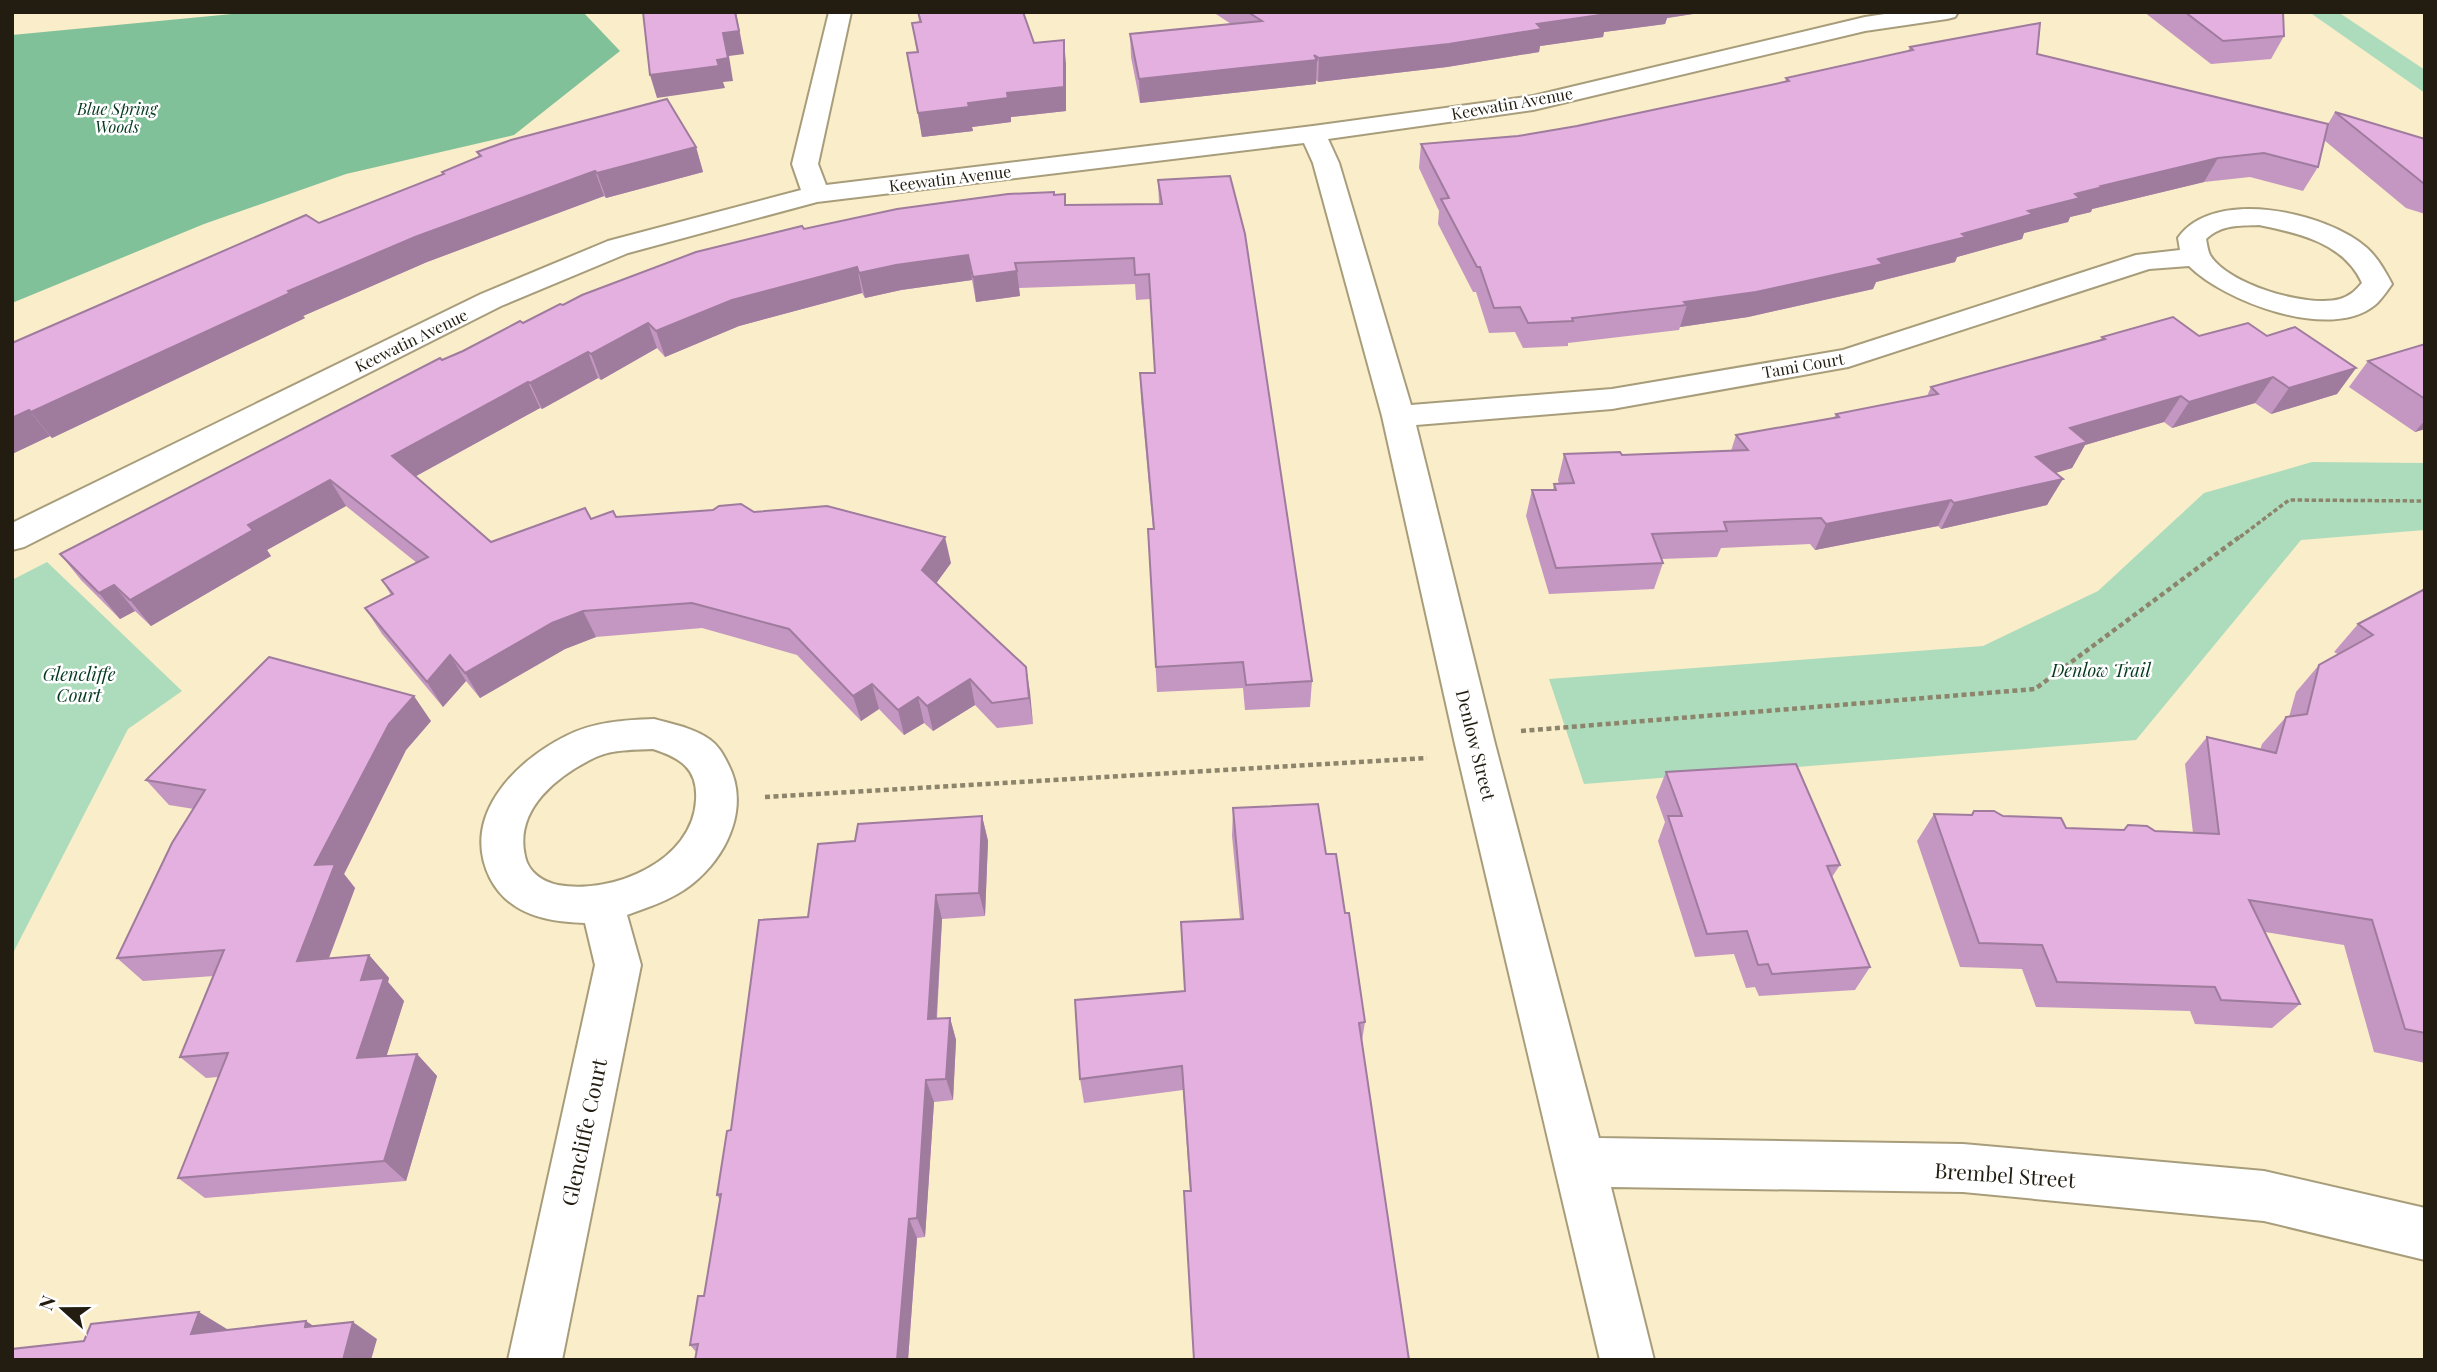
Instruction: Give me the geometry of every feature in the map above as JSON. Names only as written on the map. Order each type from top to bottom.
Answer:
[{"type":"street","points":[[816,194],[805,164],[840,12]]},
{"type":"street","name":"Keewatin Avenue","points":[[12,538],[491,300],[618,247],[816,194],[1313,134],[1533,103],[1865,24],[1947,12]]},
{"type":"street","name":"Denlow Street","points":[[1313,134],[1326,163],[1398,416],[1475,744],[1627,1360]]},
{"type":"street","points":[[2259,217],[2290,223],[2342,243],[2356,252],[2372,269],[2377,284],[2371,296],[2355,306],[2324,310],[2292,307],[2236,288],[2212,273],[2196,257],[2192,238],[2201,226],[2220,219],[2259,217]]},
{"type":"street","name":"Tami Court","points":[[1398,416],[1612,399],[1848,358],[2146,261],[2196,257]]},
{"type":"street","points":[[654,734],[697,751],[714,772],[719,803],[710,832],[689,861],[643,893],[603,905],[564,906],[531,895],[509,875],[499,849],[504,819],[522,790],[550,763],[583,745],[619,736],[654,734]]},
{"type":"street","name":"Glencliffe Court","points":[[535,1360],[618,965],[603,905]]},
{"type":"street","name":"Brembel Street","points":[[1580,1162],[1962,1168],[2264,1196],[2425,1234]]},
{"type":"path","points":[[1510,732],[2035,689],[2289,500],[2425,501]]},
{"type":"path","points":[[719,803],[789,794],[1432,758]]},
{"type":"green space","name":"Blue Spring Woods","points":[[253,12],[583,12],[620,51],[514,135],[346,174],[204,224],[12,303],[12,35]]},
{"type":"green space","points":[[2309,12],[2338,12],[2425,70],[2425,93]]},
{"type":"green space","name":"Denlow Trail","points":[[2312,462],[2425,463],[2425,530],[2301,540],[2136,740],[1584,784],[1549,679],[1983,646],[2098,591],[2204,493]]},
{"type":"green space","name":"Glencliffe Court","points":[[47,562],[182,691],[128,729],[12,955],[12,580]]},
{"type":"building","points":[[643,12],[735,12],[739,31],[723,33],[728,58],[717,60],[719,66],[650,75]]},
{"type":"building","points":[[918,12],[1023,12],[1034,43],[1064,40],[1064,87],[1007,93],[1008,98],[968,103],[969,107],[918,113],[907,53],[918,52],[912,23],[921,22]]},
{"type":"building","points":[[1248,12],[1607,14],[1537,24],[1542,29],[1449,44],[1319,58],[1314,55],[1317,60],[1139,79],[1130,34],[1262,21]]},
{"type":"building","points":[[2185,12],[2283,12],[2284,36],[2223,41]]},
{"type":"building","points":[[2040,23],[2037,54],[2328,124],[2318,167],[2264,153],[2218,158],[2075,194],[2080,198],[2028,211],[2033,214],[1962,234],[1966,237],[1878,259],[1883,264],[1756,292],[1684,302],[1687,305],[1572,318],[1573,321],[1528,323],[1520,307],[1494,308],[1480,267],[1477,267],[1441,199],[1449,198],[1421,144],[1518,136],[1577,126],[1789,81],[1786,78],[1913,50],[1910,47]]},
{"type":"building","points":[[667,99],[696,147],[597,173],[595,171],[415,237],[288,291],[290,293],[31,412],[29,410],[12,418],[12,343],[306,215],[319,223],[444,174],[442,172],[481,156],[477,152],[511,140]]},
{"type":"building","points":[[2335,112],[2425,139],[2425,184],[2423,183]]},
{"type":"building","points":[[1230,176],[1245,234],[1312,681],[1246,685],[1243,662],[1156,667],[1148,529],[1154,529],[1140,373],[1155,373],[1149,274],[1135,275],[1134,258],[1015,263],[1017,271],[973,277],[968,255],[859,273],[857,267],[732,300],[656,331],[648,323],[591,354],[588,352],[528,382],[392,456],[491,542],[585,508],[591,519],[613,511],[616,517],[713,510],[719,506],[741,504],[754,512],[827,506],[945,537],[922,570],[1026,667],[1029,698],[992,703],[970,679],[927,706],[918,697],[898,710],[872,684],[853,696],[789,629],[692,603],[583,611],[552,623],[465,673],[450,655],[427,682],[365,608],[393,594],[382,580],[428,557],[330,480],[248,525],[253,530],[130,600],[114,585],[99,593],[60,554],[440,358],[442,360],[463,351],[520,321],[523,323],[560,304],[696,252],[802,226],[804,229],[897,209],[1008,194],[1065,194],[1065,205],[1162,204],[1158,180]]},
{"type":"building","points":[[2173,317],[2199,336],[2248,323],[2267,336],[2295,327],[2356,368],[2289,388],[2273,377],[2189,402],[2181,396],[2070,428],[2087,442],[2036,457],[2063,479],[1954,503],[1951,500],[1826,524],[1821,518],[1724,522],[1727,531],[1652,534],[1663,563],[1556,568],[1532,490],[1556,490],[1554,484],[1574,483],[1564,454],[1620,452],[1622,455],[1748,450],[1736,435],[1839,417],[1836,414],[1938,394],[1931,387],[2105,339],[2102,337]]},
{"type":"building","points":[[2425,344],[2425,399],[2368,361]]},
{"type":"building","points":[[2425,589],[2425,1033],[2405,1029],[2372,920],[2249,900],[2300,1004],[2221,1000],[2215,987],[2057,982],[2042,945],[1979,943],[1934,814],[1972,815],[1974,811],[1994,811],[2003,816],[2061,818],[2066,828],[2124,830],[2128,825],[2147,826],[2155,831],[2219,834],[2207,737],[2276,753],[2286,717],[2307,714],[2319,665],[2373,635],[2358,624]]},
{"type":"building","points":[[269,657],[414,696],[389,724],[315,865],[335,864],[297,961],[369,955],[361,980],[384,978],[357,1058],[417,1054],[384,1161],[178,1178],[228,1053],[180,1057],[224,950],[117,958],[172,843],[205,790],[146,780]]},
{"type":"building","points":[[1796,764],[1840,865],[1827,866],[1870,967],[1772,974],[1768,964],[1758,965],[1747,931],[1707,934],[1668,816],[1682,816],[1666,772]]},
{"type":"building","points":[[1318,804],[1326,854],[1336,854],[1345,913],[1349,913],[1365,1022],[1359,1023],[1409,1360],[1194,1360],[1184,1191],[1191,1191],[1182,1066],[1080,1079],[1075,1000],[1185,991],[1181,922],[1243,919],[1233,808]]},
{"type":"building","points":[[982,816],[979,893],[936,895],[928,1019],[950,1018],[946,1079],[926,1080],[917,1218],[909,1219],[897,1360],[695,1360],[698,1344],[690,1345],[698,1296],[704,1296],[721,1194],[717,1195],[727,1131],[731,1130],[759,920],[808,917],[818,844],[855,841],[858,824]]},
{"type":"building","points":[[199,1312],[191,1334],[306,1321],[305,1327],[353,1322],[343,1360],[12,1360],[12,1349],[84,1341],[91,1324]]}]
